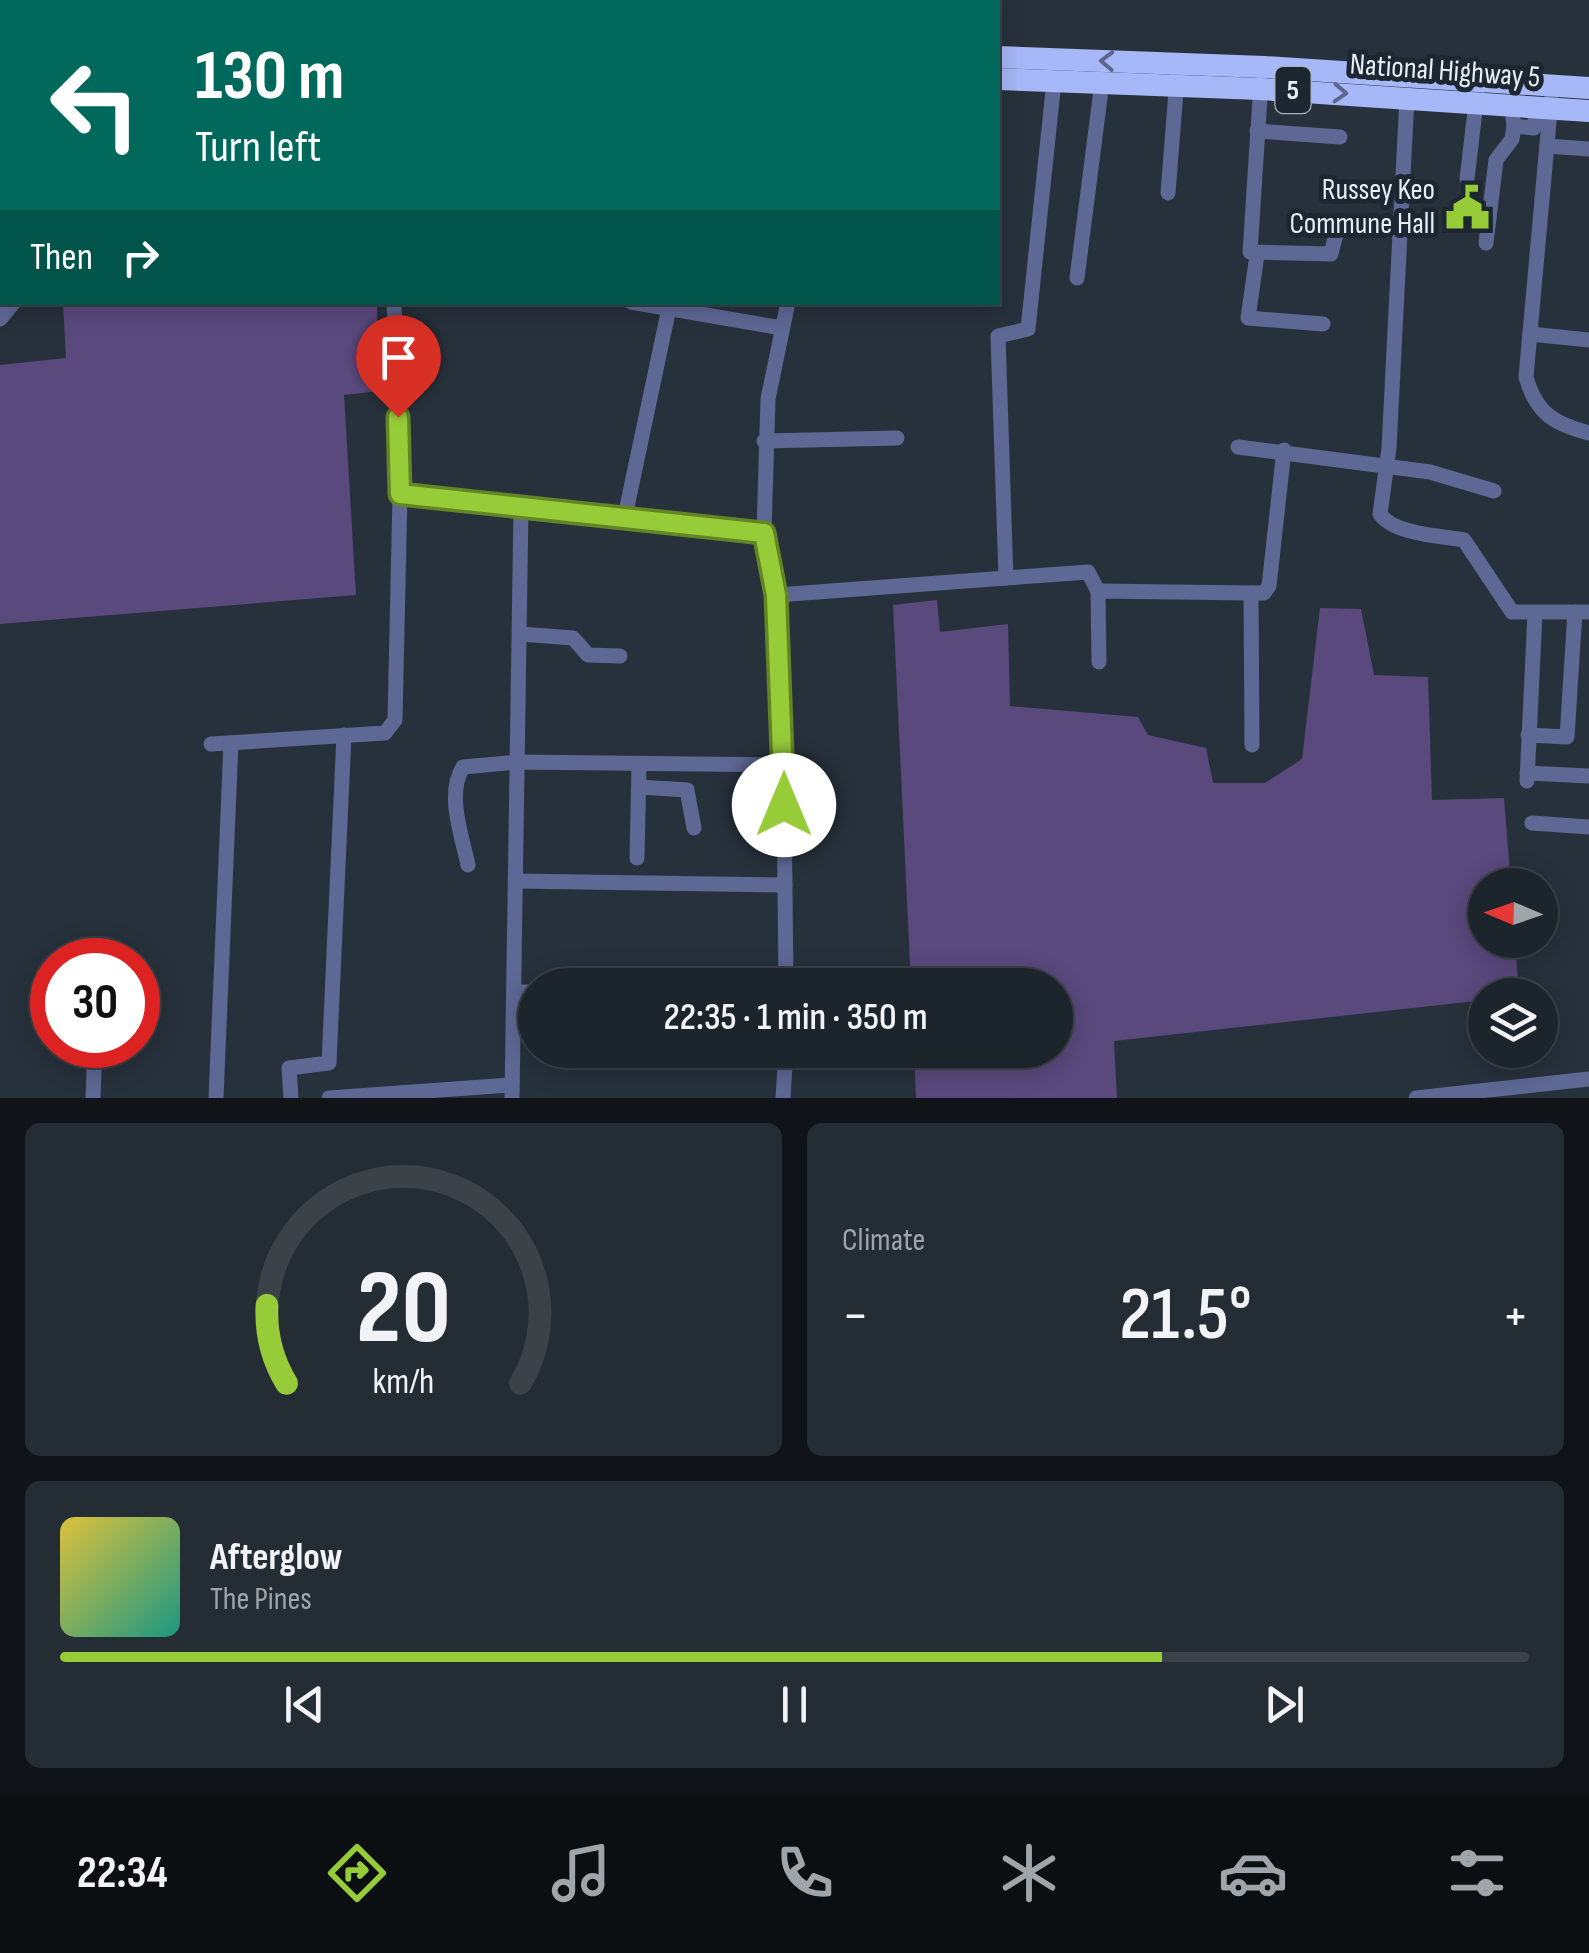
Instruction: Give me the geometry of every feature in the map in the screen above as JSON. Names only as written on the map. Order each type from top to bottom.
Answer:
[{"type":"highway","name":"National Highway 5","points":[[1000,57],[1177,74],[1477,91],[1546,100],[1589,111]]},
{"type":"highway","name":"National Highway 5","points":[[1000,78],[1102,82],[1177,74]]},
{"type":"highway","name":"National Highway 5","points":[[1262,78],[1407,97],[1477,91],[1513,116],[1546,100],[1589,88]]},
{"type":"street","points":[[1168,193],[1177,74]]},
{"type":"street","points":[[1262,78],[1250,252],[1331,254],[1339,222]]},
{"type":"street","points":[[1006,578],[998,336],[1028,328],[1054,81]]},
{"type":"street","points":[[1077,278],[1102,82]]},
{"type":"street","points":[[1467,179],[1477,91]]},
{"type":"street","points":[[1407,97],[1387,465],[1380,514],[1384,521],[1464,540],[1512,612],[1582,612],[1567,737],[1528,735]]},
{"type":"street","points":[[1546,100],[1546,146],[1526,377],[1533,402],[1552,421],[1589,433]]},
{"type":"street","points":[[1486,242],[1496,160],[1512,139],[1513,116]]},
{"type":"street","points":[[1256,131],[1340,137]]},
{"type":"street","points":[[1546,146],[1589,149]]},
{"type":"street","points":[[1257,255],[1248,318],[1255,322],[1324,324]]},
{"type":"street","points":[[210,744],[385,733],[395,720],[400,494],[394,305]]},
{"type":"street","points":[[650,305],[782,328]]},
{"type":"street","points":[[786,968],[784,765],[776,595],[764,533],[764,441],[787,305]]},
{"type":"street","points":[[624,521],[669,308]]},
{"type":"street","points":[[1530,334],[1589,340]]},
{"type":"street","points":[[764,441],[897,438]]},
{"type":"street","points":[[1238,446],[1430,472],[1494,491]]},
{"type":"street","points":[[1098,591],[1266,592],[1284,450]]},
{"type":"street","points":[[400,494],[764,533]]},
{"type":"street","points":[[328,1098],[511,1091],[521,508]]},
{"type":"street","points":[[776,595],[1088,572],[1098,591],[1099,662]]},
{"type":"street","points":[[1251,593],[1252,744]]},
{"type":"street","points":[[1536,613],[1527,777],[1589,776]]},
{"type":"street","points":[[520,634],[574,638],[588,655],[620,656]]},
{"type":"street","points":[[291,1098],[289,1068],[329,1063],[344,736]]},
{"type":"street","points":[[216,1098],[231,743]]},
{"type":"street","points":[[468,865],[456,804],[457,778],[463,768],[518,762],[784,765]]},
{"type":"street","points":[[637,858],[640,765]]},
{"type":"street","points":[[639,787],[687,790],[694,828]]},
{"type":"street","points":[[1532,822],[1589,827]]},
{"type":"street","points":[[516,881],[785,885]]},
{"type":"street","points":[[93,1098],[95,1068]]},
{"type":"street","points":[[783,1098],[785,1068]]},
{"type":"street","points":[[1416,1098],[1589,1079]]},
{"type":"shaded area","points":[[63,305],[377,305],[379,391],[344,395],[356,595],[0,624],[0,365],[66,358]]},
{"type":"shaded area","points":[[937,600],[940,632],[1008,624],[1010,706],[1138,717],[1148,735],[1206,748],[1213,783],[1265,783],[1302,759],[1320,608],[1361,609],[1374,675],[1428,677],[1432,800],[1504,798],[1510,868],[1468,868],[1468,958],[1516,958],[1518,978],[1468,978],[1468,1002],[1114,1041],[1117,1098],[916,1098],[915,1068],[1073,1068],[1073,968],[910,968],[893,605]]},
{"type":"place","name":"Russey Keo Commune Hall","points":[[1468,207]]},
{"type":"route","points":[[398,417],[400,494],[764,533],[776,595],[784,805]]}]
